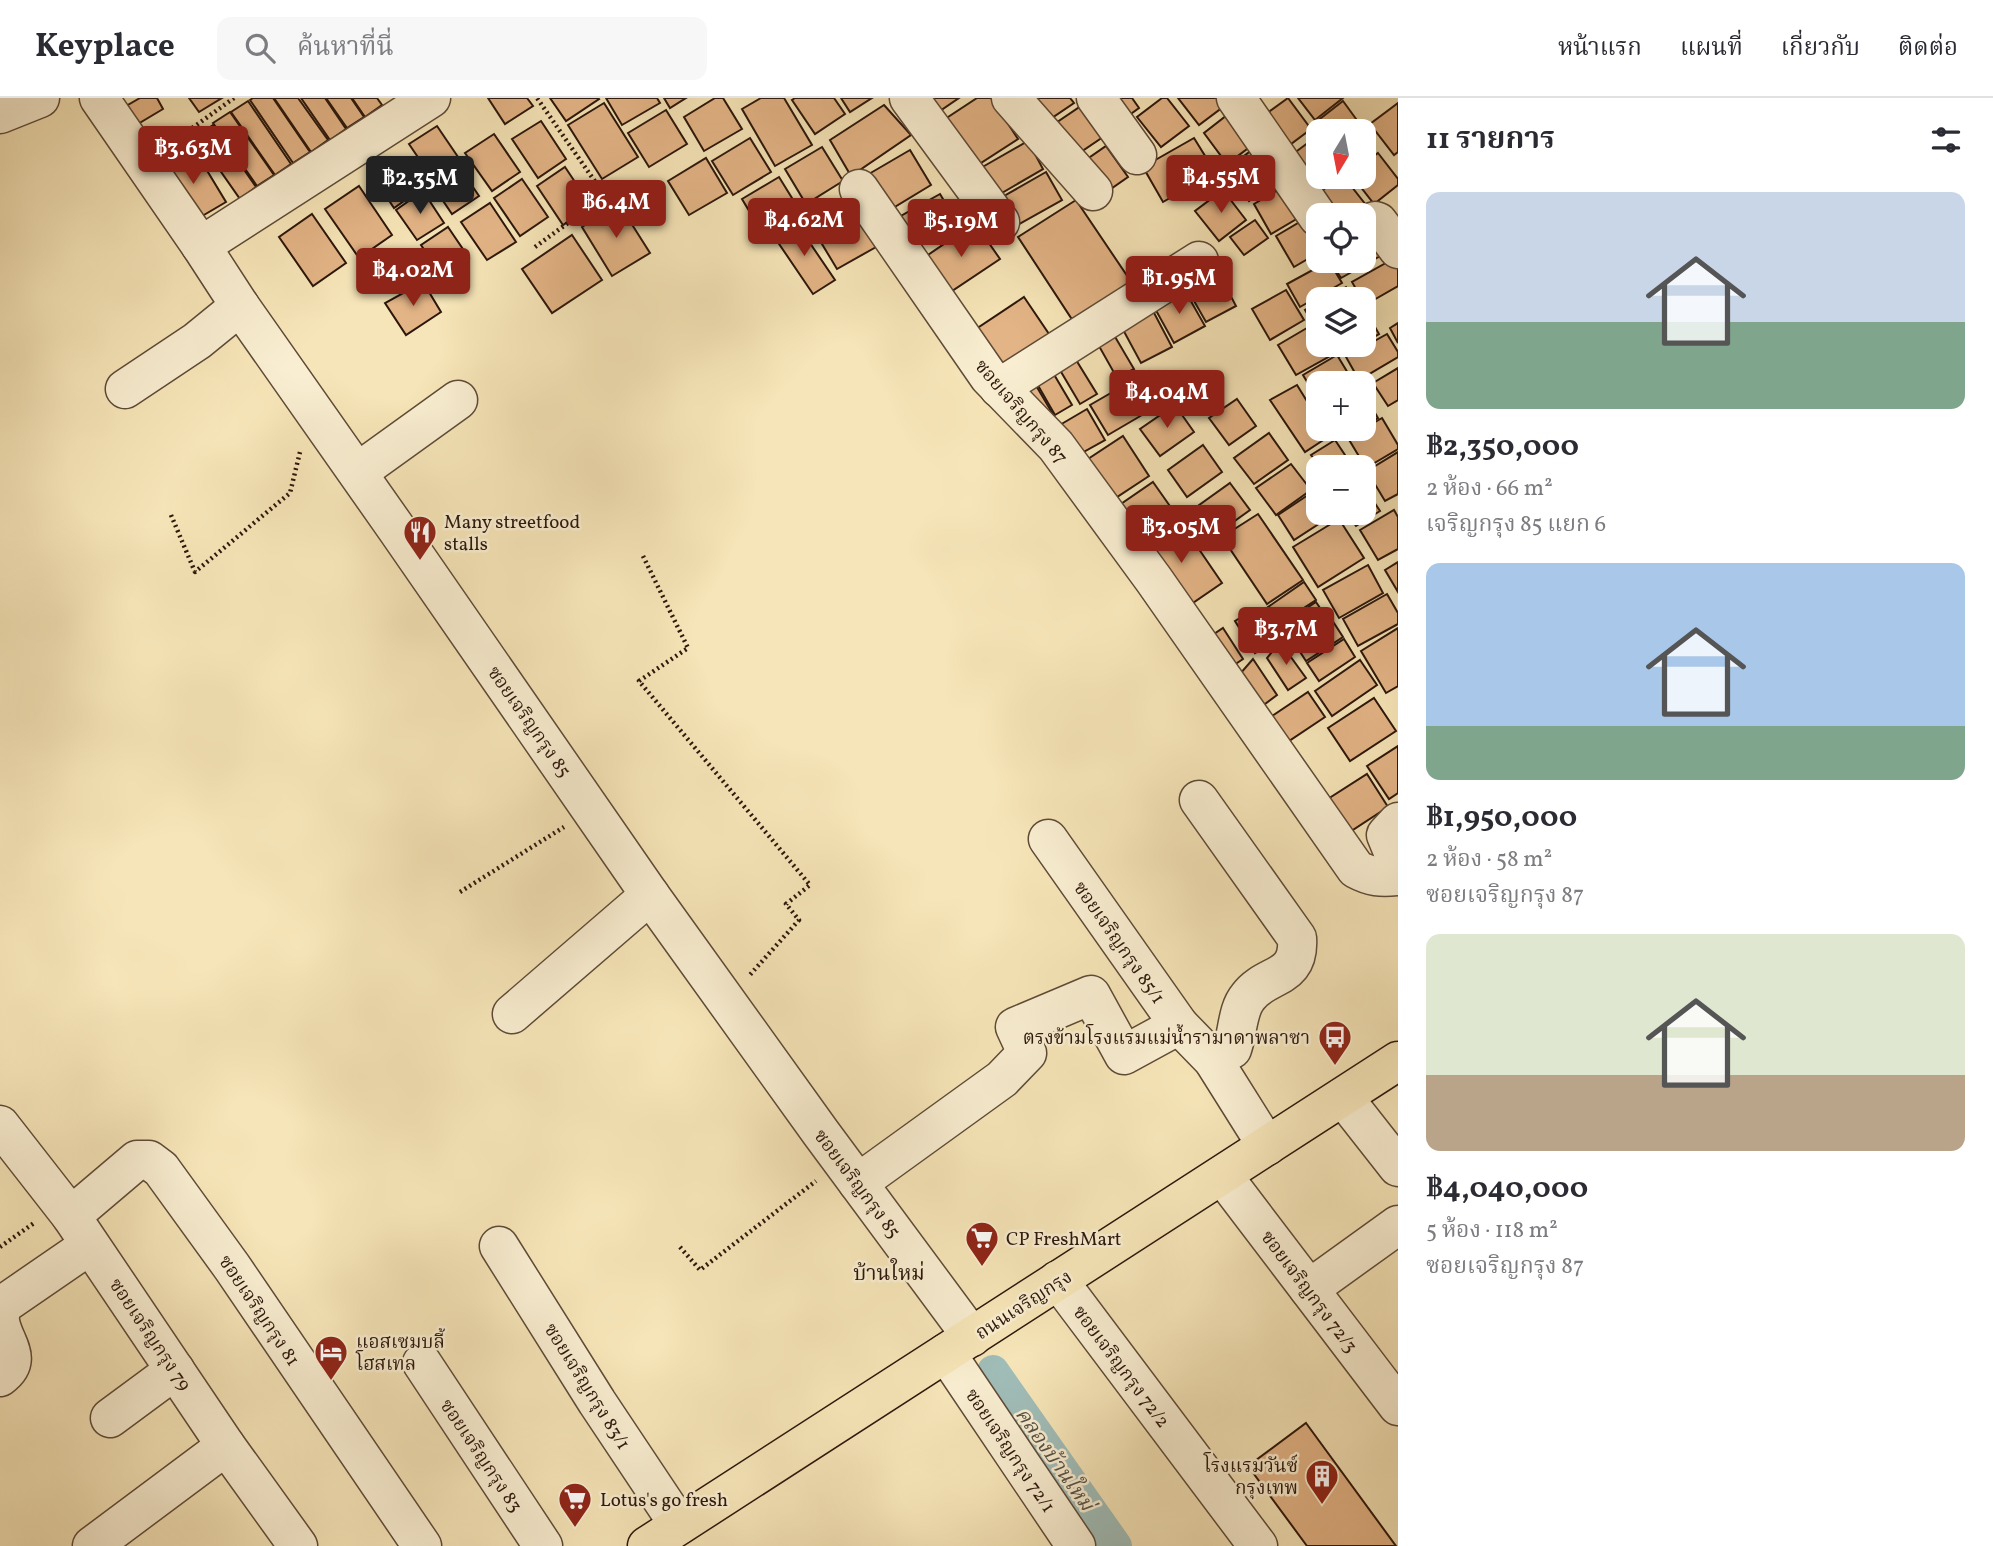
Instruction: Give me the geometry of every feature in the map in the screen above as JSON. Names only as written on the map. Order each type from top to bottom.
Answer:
[{"type":"main road","name":"ถนนเจริญกรุง","points":[[647,1546],[1398,1061]]},
{"type":"street","points":[[0,114],[40,98]]},
{"type":"street","name":"ซอยเจริญกรุง 85","points":[[99,98],[240,306],[650,895],[850,1172],[959,1345]]},
{"type":"street","points":[[201,246],[431,98]]},
{"type":"street","points":[[909,98],[1000,222]]},
{"type":"street","points":[[1011,98],[1093,191]]},
{"type":"street","points":[[1096,98],[1137,155]]},
{"type":"street","points":[[1236,98],[1308,203]]},
{"type":"street","name":"ซอยเจริญกรุง 87","points":[[859,189],[999,388],[1056,446],[1356,869],[1370,876],[1398,876]]},
{"type":"street","points":[[1376,222],[1398,249]]},
{"type":"street","points":[[999,388],[1199,261]]},
{"type":"street","points":[[125,389],[197,341],[240,306]]},
{"type":"street","points":[[358,472],[458,400]]},
{"type":"street","points":[[1199,800],[1297,938],[1298,953],[1288,970],[1249,995],[1242,1007],[1232,1049],[1213,1060]]},
{"type":"street","points":[[1398,822],[1386,835],[1398,864]]},
{"type":"street","name":"ซอยเจริญกรุง 85/1","points":[[1048,839],[1179,1026],[1213,1060],[1267,1146]]},
{"type":"street","points":[[512,1014],[650,895]]},
{"type":"street","points":[[850,1172],[1002,1079],[1027,1053],[1015,1027],[1091,995],[1124,1055],[1179,1026]]},
{"type":"street","points":[[1343,1097],[1398,1167]]},
{"type":"street","name":"ซอยเจริญกรุง 79","points":[[0,1125],[73,1222],[226,1447],[298,1546]]},
{"type":"street","name":"ซอยเจริญกรุง 81","points":[[73,1222],[137,1160],[149,1160],[161,1169],[232,1267],[422,1546]]},
{"type":"street","name":"ซอยเจริญกรุง 72/3","points":[[1223,1176],[1398,1406]]},
{"type":"street","points":[[0,1313],[73,1222]]},
{"type":"street","points":[[1309,1289],[1398,1224]]},
{"type":"street","name":"ซอยเจริญกรุง 83/1","points":[[499,1246],[597,1402],[679,1525]]},
{"type":"street","name":"ซอยเจริญกรุง 72/2","points":[[1058,1280],[1258,1546]]},
{"type":"street","points":[[0,1321],[12,1358],[9,1370],[0,1377]]},
{"type":"street","name":"ซอยเจริญกรุง 72/1","points":[[959,1345],[1076,1546]]},
{"type":"street","name":"ซอยเจริญกรุง 83","points":[[422,1363],[543,1546]]},
{"type":"street","points":[[110,1418],[175,1370]]},
{"type":"street","points":[[92,1546],[226,1447]]},
{"type":"path","points":[[144,163],[234,98]]},
{"type":"path","points":[[535,247],[605,196],[537,98]]},
{"type":"path","points":[[171,516],[195,572],[290,493],[311,407]]},
{"type":"path","points":[[643,556],[688,648],[639,681],[810,885],[786,904],[799,920],[726,1001]]},
{"type":"path","points":[[460,892],[591,809]]},
{"type":"path","points":[[680,1247],[700,1270],[850,1172]]},
{"type":"path","points":[[0,1247],[73,1222]]},
{"type":"building","points":[[140,98],[157,98],[163,109],[131,128],[121,109]]},
{"type":"building","points":[[189,98],[222,98],[199,112]]},
{"type":"building","points":[[273,98],[310,152],[293,163],[250,100]]},
{"type":"building","points":[[274,98],[298,98],[328,140],[311,152]]},
{"type":"building","points":[[301,98],[325,98],[346,129],[330,140]]},
{"type":"building","points":[[326,98],[351,98],[364,117],[347,128]]},
{"type":"building","points":[[352,98],[377,98],[382,105],[365,117]]},
{"type":"building","points":[[488,98],[527,98],[533,106],[505,124]]},
{"type":"building","points":[[550,98],[598,98],[599,99],[566,121]]},
{"type":"building","points":[[606,98],[657,98],[660,103],[622,125]]},
{"type":"building","points":[[664,98],[686,98],[670,108]]},
{"type":"building","points":[[715,98],[723,98],[742,129],[704,151],[684,117]]},
{"type":"building","points":[[761,98],[784,98],[812,145],[775,166],[742,109]]},
{"type":"building","points":[[834,98],[845,114],[815,134],[792,100]]},
{"type":"building","points":[[841,98],[872,98],[850,112]]},
{"type":"building","points":[[918,98],[959,98],[931,117]]},
{"type":"building","points":[[977,98],[991,98],[1018,139],[970,170],[939,123]]},
{"type":"building","points":[[1016,98],[1070,98],[1074,103],[1037,128]]},
{"type":"building","points":[[1094,98],[1132,98],[1139,108],[1114,126]]},
{"type":"building","points":[[1162,98],[1167,98],[1189,126],[1161,147],[1137,117]]},
{"type":"building","points":[[1178,98],[1222,98],[1227,104],[1199,125]]},
{"type":"building","points":[[1288,98],[1306,122],[1306,133],[1283,150],[1259,119]]},
{"type":"building","points":[[1298,98],[1343,98],[1316,119]]},
{"type":"building","points":[[248,101],[291,164],[275,175],[231,112]]},
{"type":"building","points":[[1343,101],[1356,119],[1320,119]]},
{"type":"building","points":[[604,103],[638,157],[602,179],[568,125]]},
{"type":"building","points":[[1398,103],[1398,152],[1394,155],[1376,132],[1376,120]]},
{"type":"building","points":[[884,105],[911,135],[851,176],[830,140]]},
{"type":"building","points":[[1081,106],[1103,137],[1066,162],[1044,131]]},
{"type":"building","points":[[666,110],[687,144],[649,167],[628,133]]},
{"type":"building","points":[[230,112],[274,175],[257,186],[213,123]]},
{"type":"building","points":[[1231,112],[1255,143],[1227,164],[1204,133]]},
{"type":"building","points":[[541,121],[566,159],[538,178],[512,139]]},
{"type":"building","points":[[213,125],[256,187],[240,199],[196,136]]},
{"type":"building","points":[[437,126],[458,157],[430,175],[409,144]]},
{"type":"building","points":[[494,134],[520,172],[492,191],[465,153]]},
{"type":"building","points":[[750,138],[771,172],[733,195],[712,161]]},
{"type":"building","points":[[1194,138],[1215,172],[1163,202],[1143,167]]},
{"type":"building","points":[[1028,141],[1043,169],[995,197],[979,169]]},
{"type":"building","points":[[1306,144],[1306,187],[1285,160]]},
{"type":"building","points":[[1106,146],[1128,177],[1092,202],[1070,171]]},
{"type":"building","points":[[822,147],[843,181],[806,204],[785,169]]},
{"type":"building","points":[[194,149],[226,202],[192,222],[160,170]]},
{"type":"building","points":[[1253,149],[1276,180],[1249,201],[1225,171]]},
{"type":"building","points":[[910,150],[931,185],[883,214],[862,178]]},
{"type":"building","points":[[1378,153],[1398,179],[1398,185],[1373,203],[1362,189],[1376,189]]},
{"type":"building","points":[[399,158],[421,189],[394,208],[373,176]]},
{"type":"building","points":[[706,158],[727,193],[689,215],[668,181]]},
{"type":"building","points":[[458,165],[479,196],[452,214],[431,183]]},
{"type":"building","points":[[565,167],[591,206],[563,225],[537,186]]},
{"type":"building","points":[[1046,172],[1062,200],[1014,227],[997,200]]},
{"type":"building","points":[[779,177],[800,211],[763,234],[742,199]]},
{"type":"building","points":[[522,179],[548,217],[520,236],[494,198]]},
{"type":"building","points":[[1288,184],[1305,214],[1271,234],[1254,204]]},
{"type":"building","points":[[359,186],[392,235],[359,258],[325,209]]},
{"type":"building","points":[[1324,189],[1353,189],[1364,203],[1321,203],[1315,196]]},
{"type":"building","points":[[1223,190],[1246,220],[1219,241],[1195,211]]},
{"type":"building","points":[[423,191],[444,223],[417,240],[396,210]]},
{"type":"building","points":[[940,194],[956,221],[907,249],[892,221]]},
{"type":"building","points":[[1076,200],[1136,289],[1077,327],[1018,237]]},
{"type":"building","points":[[490,203],[516,242],[487,260],[461,222]]},
{"type":"building","points":[[619,204],[650,253],[612,276],[582,227]]},
{"type":"building","points":[[864,207],[885,242],[837,269],[816,234]]},
{"type":"building","points":[[312,214],[346,263],[313,286],[279,237]]},
{"type":"building","points":[[1306,218],[1306,260],[1294,267],[1276,236]]},
{"type":"building","points":[[1255,220],[1268,238],[1244,255],[1230,237]]},
{"type":"building","points":[[795,221],[835,280],[813,294],[773,235]]},
{"type":"building","points":[[975,223],[1000,259],[946,295],[922,259]]},
{"type":"building","points":[[448,227],[469,258],[442,276],[421,245]]},
{"type":"building","points":[[572,235],[602,280],[552,313],[522,269]]},
{"type":"building","points":[[1393,259],[1398,266],[1398,286],[1376,299],[1376,287],[1355,287],[1352,282],[1368,273],[1376,273],[1376,269]]},
{"type":"building","points":[[1216,268],[1236,306],[1206,322],[1185,285]]},
{"type":"building","points":[[1307,273],[1336,273],[1342,283],[1335,287],[1306,287],[1306,304],[1300,307],[1287,284]]},
{"type":"building","points":[[423,282],[441,312],[406,335],[385,303]]},
{"type":"building","points":[[1184,289],[1205,326],[1174,343],[1153,305]]},
{"type":"building","points":[[1286,290],[1304,320],[1270,340],[1252,309]]},
{"type":"building","points":[[1024,297],[1049,334],[995,370],[970,333]]},
{"type":"building","points":[[1152,309],[1172,347],[1141,363],[1121,326]]},
{"type":"building","points":[[1398,323],[1398,343],[1390,328]]},
{"type":"building","points":[[1306,329],[1306,357],[1328,357],[1296,375],[1278,345]]},
{"type":"building","points":[[1111,330],[1134,369],[1117,378],[1095,339]]},
{"type":"building","points":[[1387,334],[1398,352],[1398,357],[1374,371],[1354,371],[1346,357],[1376,357],[1376,340]]},
{"type":"building","points":[[1073,355],[1097,394],[1080,404],[1057,365]]},
{"type":"building","points":[[1338,357],[1347,371],[1310,371]]},
{"type":"building","points":[[1049,366],[1072,405],[1055,415],[1032,375]]},
{"type":"building","points":[[1398,368],[1398,400],[1388,406],[1376,388],[1376,381]]},
{"type":"building","points":[[1149,371],[1166,401],[1108,435],[1090,405]]},
{"type":"building","points":[[1031,377],[1054,416],[1037,425],[1014,387]]},
{"type":"building","points":[[1297,385],[1306,400],[1306,441],[1322,441],[1305,452],[1270,400]]},
{"type":"building","points":[[1237,399],[1256,426],[1229,445],[1209,418]]},
{"type":"building","points":[[1175,405],[1194,432],[1160,456],[1140,429]]},
{"type":"building","points":[[1087,409],[1105,440],[1071,459],[1053,429]]},
{"type":"building","points":[[1382,418],[1398,449],[1376,462],[1376,455],[1358,455],[1350,441],[1376,441],[1376,422]]},
{"type":"building","points":[[1269,433],[1288,460],[1254,484],[1234,458]]},
{"type":"building","points":[[1123,436],[1149,476],[1114,499],[1088,459]]},
{"type":"building","points":[[1336,441],[1345,455],[1311,455]]},
{"type":"building","points":[[1203,445],[1222,472],[1187,497],[1168,470]]},
{"type":"building","points":[[1398,452],[1398,494],[1385,501],[1376,486],[1376,465]]},
{"type":"building","points":[[1291,464],[1306,484],[1306,494],[1276,515],[1256,488]]},
{"type":"building","points":[[1153,482],[1172,509],[1138,533],[1118,506]]},
{"type":"building","points":[[1230,483],[1250,510],[1215,535],[1195,508]]},
{"type":"building","points":[[1306,496],[1306,525],[1317,525],[1294,540],[1278,515]]},
{"type":"building","points":[[1394,510],[1398,517],[1398,549],[1378,560],[1360,530],[1368,525],[1376,525],[1376,521]]},
{"type":"building","points":[[1258,514],[1303,580],[1267,604],[1222,537]]},
{"type":"building","points":[[1179,520],[1222,583],[1184,609],[1141,547]]},
{"type":"building","points":[[1329,525],[1343,525],[1364,558],[1318,587],[1293,547]]},
{"type":"building","points":[[1398,562],[1398,592],[1385,570]]},
{"type":"building","points":[[1368,565],[1383,593],[1339,618],[1323,590]]},
{"type":"building","points":[[1304,582],[1316,600],[1279,624],[1268,607]]},
{"type":"building","points":[[1387,594],[1398,613],[1398,624],[1358,646],[1343,619]]},
{"type":"building","points":[[1316,602],[1328,620],[1291,643],[1280,626]]},
{"type":"building","points":[[1253,610],[1274,641],[1255,653],[1235,621]]},
{"type":"building","points":[[1332,620],[1343,637],[1306,661],[1295,644]]},
{"type":"building","points":[[1223,628],[1243,659],[1225,671],[1205,640]]},
{"type":"building","points":[[1398,628],[1398,686],[1386,693],[1361,651]]},
{"type":"building","points":[[1344,639],[1355,657],[1319,681],[1307,663]]},
{"type":"building","points":[[1280,642],[1306,678],[1288,690],[1267,658]]},
{"type":"building","points":[[1253,659],[1277,695],[1261,707],[1239,675]]},
{"type":"building","points":[[1360,660],[1377,685],[1332,716],[1315,691]]},
{"type":"building","points":[[1308,692],[1325,717],[1280,747],[1263,722]]},
{"type":"building","points":[[1374,698],[1396,731],[1350,761],[1328,728]]},
{"type":"building","points":[[1398,746],[1398,793],[1389,799],[1367,766]]},
{"type":"building","points":[[1367,774],[1388,807],[1342,837],[1320,804]]},
{"type":"building","name":"โรงแรมวันซ์ กรุงเทพ","points":[[1306,1423],[1396,1546],[1307,1546],[1248,1466]]},
{"type":"waterway","name":"คลองบ้านใหม่","points":[[993,1371],[1116,1546]]},
{"type":"place","name":"Many streetfood stalls","points":[[420,562]]},
{"type":"place","name":"ตรงข้ามโรงแรมแม่น้ำรามาดาพลาซา","points":[[1335,1067]]},
{"type":"place","name":"CP FreshMart","points":[[982,1268]]},
{"type":"place","name":"แอสเซมบลี้ โฮสเทล","points":[[331,1382]]},
{"type":"place","name":"โรงแรมวันซ์ กรุงเทพ","points":[[1322,1506]]},
{"type":"place","name":"Lotus's go fresh","points":[[575,1529]]},
{"type":"district","name":"บ้านใหม่","points":[[889,1273]]}]
